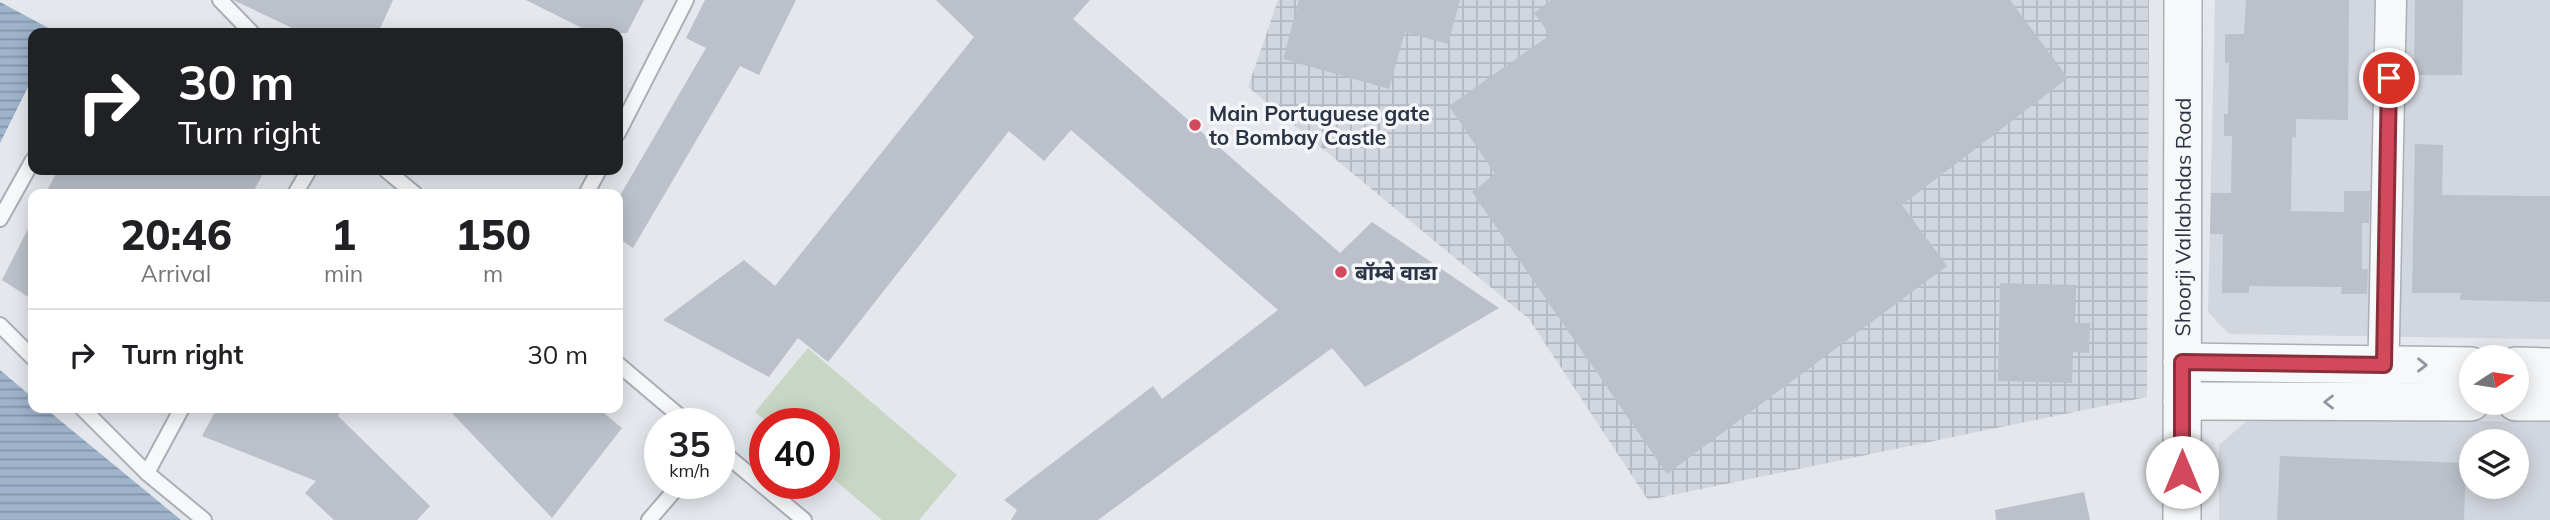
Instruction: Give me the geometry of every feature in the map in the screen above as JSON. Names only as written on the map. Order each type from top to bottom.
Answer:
[{"type":"street","name":"Shoorji Vallabhdas Road","points":[[2182,520],[2183,0]]},
{"type":"street","points":[[2382,402],[2391,0]]},
{"type":"street","points":[[2182,362],[2459,366]]},
{"type":"street","points":[[2529,366],[2550,367]]},
{"type":"street","points":[[2182,401],[2459,402]]},
{"type":"street","points":[[2529,402],[2550,402]]},
{"type":"lane","points":[[220,0],[247,28]]},
{"type":"lane","points":[[623,123],[686,0]]},
{"type":"lane","points":[[0,219],[28,169]]},
{"type":"lane","points":[[392,175],[409,189]]},
{"type":"lane","points":[[0,325],[28,353]]},
{"type":"lane","points":[[623,368],[669,408]]},
{"type":"lane","points":[[87,413],[147,473],[204,520]]},
{"type":"lane","points":[[147,473],[179,413]]},
{"type":"lane","points":[[735,462],[804,520]]},
{"type":"lane","points":[[649,520],[667,499]]},
{"type":"shaded area","points":[[1278,0],[2149,0],[2147,397],[1648,500],[1529,319],[1248,87]]},
{"type":"shaded area","points":[[2215,0],[2550,0],[2550,339],[2229,334],[2208,312]]},
{"type":"shaded area","points":[[2250,418],[2550,422],[2550,520],[2219,520],[2219,445]]},
{"type":"green space","points":[[808,348],[957,475],[919,520],[882,520],[840,485],[840,408],[758,408]]},
{"type":"water","points":[[0,2],[49,28],[28,28],[28,87],[0,143]]},
{"type":"water","points":[[0,370],[28,394],[28,413],[51,413],[181,520],[0,520]]},
{"type":"building","points":[[233,0],[393,0],[380,28],[292,28]]},
{"type":"building","points":[[526,0],[644,0],[627,33],[623,33],[623,28],[582,28]]},
{"type":"building","points":[[705,0],[796,0],[759,75],[740,66],[633,248],[623,241],[623,190],[706,48],[686,38]]},
{"type":"building","name":"बॉम्बे वाडा","points":[[936,0],[1090,0],[1073,19],[1340,253],[1372,222],[1499,308],[1365,387],[1332,348],[1098,520],[1011,520],[1017,510],[1004,500],[1153,386],[1162,399],[1278,310],[1071,130],[1044,161],[1009,131],[828,362],[798,338],[769,377],[663,320],[744,260],[775,286],[974,37]]},
{"type":"building","points":[[1299,0],[1460,0],[1448,44],[1405,32],[1389,89],[1283,59]]},
{"type":"building","points":[[1551,0],[2010,0],[2068,78],[1902,205],[1947,266],[1667,474],[1472,192],[1495,174],[1449,106],[1550,35],[1534,13]]},
{"type":"building","points":[[2246,0],[2349,0],[2348,120],[2296,119],[2296,138],[2292,137],[2291,211],[2344,212],[2344,191],[2370,191],[2369,223],[2362,223],[2362,269],[2368,269],[2367,294],[2341,294],[2342,287],[2249,286],[2249,293],[2222,293],[2223,234],[2210,234],[2211,193],[2231,193],[2232,136],[2224,136],[2224,114],[2228,114],[2229,63],[2225,63],[2225,34],[2244,34]]},
{"type":"building","points":[[2415,0],[2463,0],[2462,75],[2414,75]]},
{"type":"building","points":[[2415,144],[2443,145],[2442,195],[2550,196],[2550,302],[2460,300],[2461,293],[2412,293]]},
{"type":"building","points":[[55,175],[262,175],[255,189],[48,189]]},
{"type":"building","points":[[28,229],[28,297],[2,280]]},
{"type":"building","points":[[2000,283],[2076,285],[2075,323],[2090,323],[2089,353],[2073,352],[2072,383],[1998,381]]},
{"type":"building","points":[[214,413],[340,413],[338,416],[430,506],[417,520],[334,520],[305,493],[316,481],[202,436]]},
{"type":"building","points":[[452,413],[604,413],[622,428],[552,518]]},
{"type":"building","points":[[2280,456],[2459,463],[2459,499],[2465,499],[2464,520],[2277,520]]},
{"type":"building","points":[[2084,492],[2090,520],[1996,520],[1995,510]]},
{"type":"place","name":"Main Portuguese gate to Bombay Castle","points":[[1195,125]]},
{"type":"place","name":"बॉम्बे वाडा","points":[[1341,272]]},
{"type":"route","points":[[2182,472],[2182,362],[2384,365],[2389,78]]}]
